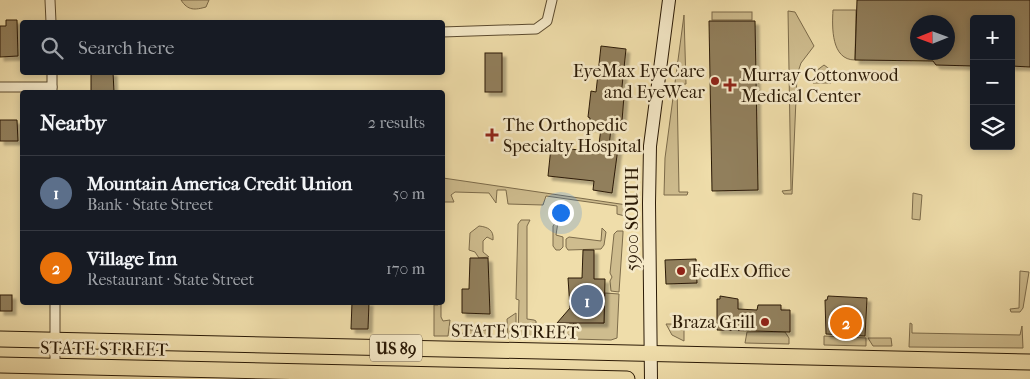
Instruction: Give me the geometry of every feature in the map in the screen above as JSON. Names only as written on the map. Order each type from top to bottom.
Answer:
[{"type":"main road","name":"5900 SOUTH","points":[[651,379],[648,203],[650,146],[669,0]]},
{"type":"main road","name":"STATE STREET","points":[[0,339],[1030,362]]},
{"type":"main road","name":"STATE STREET","points":[[0,365],[627,379]]},
{"type":"street","points":[[50,0],[51,20]]},
{"type":"street","points":[[445,32],[536,29],[547,22],[552,0]]},
{"type":"street","points":[[0,87],[52,90],[52,75]]},
{"type":"street","points":[[55,305],[55,366]]},
{"type":"shaded area","points":[[181,0],[209,0],[206,7],[195,9],[189,8]]},
{"type":"shaded area","points":[[833,10],[856,10],[855,60],[847,59],[837,49],[833,33]]},
{"type":"shaded area","points":[[788,11],[795,12],[814,46],[801,63],[797,75],[792,194],[784,194],[782,191],[791,190]]},
{"type":"shaded area","points":[[712,12],[752,12],[752,20],[712,20]]},
{"type":"shaded area","points":[[684,15],[686,84],[677,85],[679,192],[688,192],[687,195],[664,195],[665,158]]},
{"type":"shaded area","points":[[824,65],[831,70],[831,83],[813,83],[816,71]]},
{"type":"shaded area","points":[[445,178],[627,205],[625,216],[617,214],[617,206],[546,196],[543,205],[508,204],[506,190],[497,190],[496,203],[489,193],[455,192],[451,195],[454,202],[445,202]]},
{"type":"shaded area","points":[[913,193],[922,195],[920,220],[912,219]]},
{"type":"shaded area","points":[[521,220],[530,220],[527,226],[527,319],[536,321],[536,335],[531,338],[518,338],[519,300],[516,299],[518,224]]},
{"type":"shaded area","points":[[558,222],[556,235],[563,237],[563,247],[560,250],[556,250],[553,246],[553,226]]},
{"type":"shaded area","points":[[479,226],[488,228],[492,234],[493,240],[487,237],[483,241],[483,252],[489,257],[479,258],[475,252],[469,250],[470,233]]},
{"type":"shaded area","points":[[602,228],[606,232],[604,245],[601,249],[568,250],[566,247],[566,239],[569,237],[601,241]]},
{"type":"shaded area","points":[[617,231],[623,231],[619,292],[611,291],[610,281],[612,277],[610,273],[614,234]]},
{"type":"shaded area","points":[[1020,271],[1029,272],[1023,308],[1020,312],[1011,312],[1010,309],[1019,308]]},
{"type":"shaded area","points":[[605,293],[619,294],[617,338],[611,340],[573,339],[570,335],[563,334],[576,321],[604,323]]},
{"type":"shaded area","points":[[434,305],[441,305],[443,321],[450,320],[448,336],[434,336]]},
{"type":"shaded area","points":[[516,313],[516,338],[508,338],[507,319]]},
{"type":"shaded area","points":[[910,323],[912,324],[912,333],[1020,335],[1022,326],[1023,348],[909,347]]},
{"type":"shaded area","points":[[666,324],[684,324],[684,341],[672,335]]},
{"type":"shaded area","points":[[464,330],[490,330],[494,337],[462,337]]},
{"type":"shaded area","points":[[747,332],[785,332],[789,338],[789,344],[745,343]]},
{"type":"shaded area","points":[[824,336],[866,338],[866,346],[824,345]]},
{"type":"shaded area","points":[[868,338],[891,338],[892,346],[873,346]]},
{"type":"building","points":[[857,0],[1030,0],[1030,67],[1015,66],[1015,15],[970,15],[970,66],[936,65],[933,61],[855,60]]},
{"type":"building","points":[[6,20],[17,20],[18,56],[0,57],[0,26],[6,26]]},
{"type":"building","points":[[709,21],[755,21],[758,190],[712,191]]},
{"type":"building","points":[[601,46],[626,49],[621,96],[624,96],[622,121],[612,120],[609,146],[618,148],[612,193],[593,190],[594,181],[548,176],[551,147],[598,152],[601,128],[589,127],[590,118],[588,117],[591,91],[596,92]]},
{"type":"building","points":[[485,53],[502,53],[502,92],[485,92]]},
{"type":"building","points":[[91,75],[113,75],[114,90],[91,90]]},
{"type":"building","points":[[0,120],[17,120],[18,141],[0,141]]},
{"type":"building","points":[[583,250],[594,250],[594,279],[605,279],[604,323],[557,323],[570,308],[568,278],[582,278]]},
{"type":"building","points":[[470,258],[488,258],[490,314],[462,313],[462,289],[469,289]]},
{"type":"building","name":"FedEx Office","points":[[696,259],[697,283],[666,284],[665,260]]},
{"type":"building","points":[[0,295],[12,295],[12,311],[0,311]]},
{"type":"building","name":"Braza Grill","points":[[720,296],[738,299],[738,309],[757,310],[758,305],[781,305],[781,310],[790,310],[790,332],[717,330],[717,299],[720,299]]},
{"type":"building","points":[[828,296],[867,298],[865,336],[826,334],[825,300],[827,300]]},
{"type":"building","points":[[352,305],[369,305],[368,329],[351,329]]},
{"type":"place","name":"EyeMax EyeCare and EyeWear","points":[[715,81]]},
{"type":"place","name":"Murray Cottonwood Medical Center","points":[[730,85]]},
{"type":"place","name":"The Orthopedic Specialty Hospital","points":[[492,135]]},
{"type":"place","name":"FedEx Office","points":[[681,271]]},
{"type":"place","name":"Mountain America Credit Union","points":[[587,301]]},
{"type":"place","name":"Braza Grill","points":[[765,322]]},
{"type":"place","name":"Village Inn","points":[[846,323]]}]
